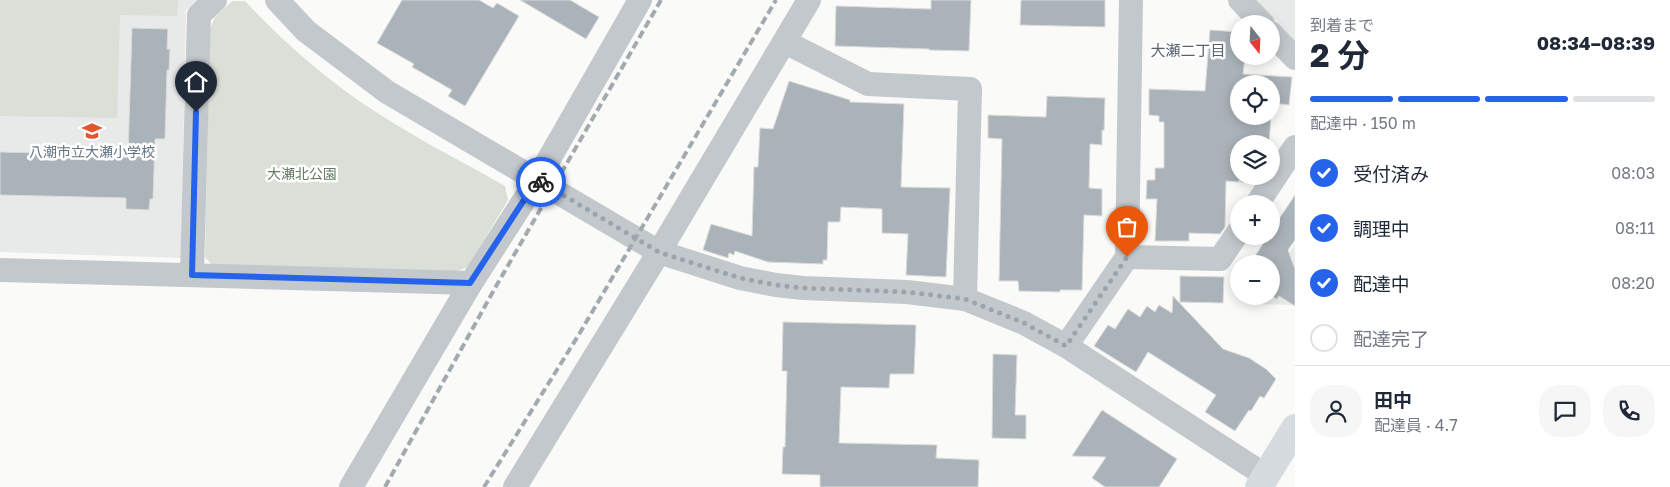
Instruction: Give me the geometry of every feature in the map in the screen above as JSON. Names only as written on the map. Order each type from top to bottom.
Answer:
[{"type":"street","points":[[192,275],[199,15],[215,0]]},
{"type":"street","points":[[276,0],[306,31],[387,92],[659,252],[740,278],[776,285],[803,288],[907,292],[965,299],[1024,323],[1066,346],[1262,481]]},
{"type":"street","points":[[351,487],[470,283],[537,180],[640,0]]},
{"type":"street","points":[[515,487],[659,252],[809,0]]},
{"type":"street","points":[[1066,346],[1127,257],[1131,0]]},
{"type":"street","points":[[1240,0],[1254,15]]},
{"type":"street","points":[[785,42],[868,84],[970,89],[965,299]]},
{"type":"street","points":[[1280,42],[1295,58]]},
{"type":"street","points":[[1263,195],[1295,147]]},
{"type":"street","points":[[1127,257],[1220,259],[1230,244]]},
{"type":"street","points":[[0,270],[470,283]]},
{"type":"street","points":[[1262,481],[1295,428]]},
{"type":"street","points":[[1262,481],[1295,439]]},
{"type":"shaded area","name":"八潮市立大瀬小学校","points":[[0,0],[197,0],[186,10],[181,258],[0,252]]},
{"type":"shaded area","points":[[1257,0],[1295,0],[1295,41],[1280,25],[1280,15],[1271,15]]},
{"type":"shaded area","points":[[1295,244],[1295,305],[1280,305],[1280,266]]},
{"type":"green space","points":[[0,0],[178,0],[177,16],[120,15],[117,118],[0,116]]},
{"type":"green space","name":"大瀬北公園","points":[[232,1],[245,1],[308,62],[361,102],[410,133],[505,186],[508,200],[468,267],[455,272],[212,265],[205,257],[210,29],[215,17]]},
{"type":"building","points":[[402,0],[479,0],[493,8],[497,3],[519,16],[465,106],[448,96],[452,90],[412,67],[414,64],[377,43]]},
{"type":"building","points":[[520,0],[570,0],[599,17],[586,39]]},
{"type":"building","points":[[931,0],[971,0],[969,51],[835,46],[836,6],[931,9]]},
{"type":"building","points":[[1021,0],[1105,0],[1105,27],[1020,25]]},
{"type":"building","points":[[132,28],[168,29],[167,49],[170,49],[169,70],[167,70],[165,139],[155,139],[153,199],[150,199],[149,210],[126,209],[126,198],[0,195],[0,152],[128,155]]},
{"type":"building","points":[[1210,30],[1230,31],[1230,65],[1244,65],[1243,74],[1259,75],[1230,75],[1230,125],[1270,125],[1270,135],[1230,135],[1230,181],[1226,181],[1225,227],[1220,234],[1189,233],[1189,241],[1155,241],[1157,199],[1146,199],[1147,180],[1155,180],[1155,168],[1164,168],[1164,122],[1159,122],[1159,116],[1149,115],[1149,89],[1205,91]]},
{"type":"building","points":[[1280,76],[1292,77],[1289,105],[1280,104]]},
{"type":"building","points":[[789,81],[850,100],[850,102],[904,104],[901,187],[950,188],[946,277],[906,275],[908,234],[882,233],[882,209],[841,207],[840,222],[828,222],[827,260],[823,260],[823,264],[768,262],[735,251],[734,255],[729,253],[728,258],[703,250],[711,224],[752,236],[754,167],[758,167],[760,128],[773,129]]},
{"type":"building","points":[[1047,96],[1105,98],[1102,145],[1090,144],[1089,188],[1102,189],[1102,216],[1084,215],[1082,290],[1060,290],[1060,292],[1019,291],[1018,281],[999,281],[1002,139],[988,138],[988,115],[1046,117]]},
{"type":"building","points":[[1295,195],[1295,240],[1288,250],[1295,269],[1295,306],[1280,297],[1280,255],[1256,255],[1262,245],[1280,245],[1280,218]]},
{"type":"building","points":[[1180,276],[1224,277],[1223,303],[1180,302]]},
{"type":"building","points":[[1173,296],[1223,349],[1249,358],[1266,369],[1276,379],[1264,398],[1260,396],[1235,431],[1205,412],[1216,395],[1148,352],[1136,372],[1094,346],[1108,325],[1115,329],[1128,309],[1140,317],[1147,306],[1155,312],[1159,305],[1172,313]]},
{"type":"building","points":[[783,322],[916,325],[914,374],[890,374],[889,388],[841,387],[839,443],[937,445],[936,458],[979,460],[978,487],[820,487],[820,475],[782,474],[783,447],[785,447],[787,371],[782,371]]},
{"type":"building","points":[[993,354],[1017,355],[1015,415],[1026,415],[1026,439],[992,438]]},
{"type":"building","points":[[1102,410],[1177,459],[1159,487],[1105,487],[1092,478],[1106,457],[1072,456]]},
{"type":"railway","points":[[385,487],[495,288],[661,0]]},
{"type":"railway","points":[[484,487],[578,336],[776,0]]},
{"type":"way so far","points":[[541,182],[659,252],[740,278],[803,288],[907,292],[965,299],[1024,323],[1066,346],[1127,257]]},
{"type":"place","name":"八潮市立大瀬小学校","points":[[92,131]]},
{"type":"district","name":"大瀬二丁目","points":[[1188,51]]},
{"type":"route","points":[[196,112],[192,275],[470,283],[537,180],[541,182]]}]
